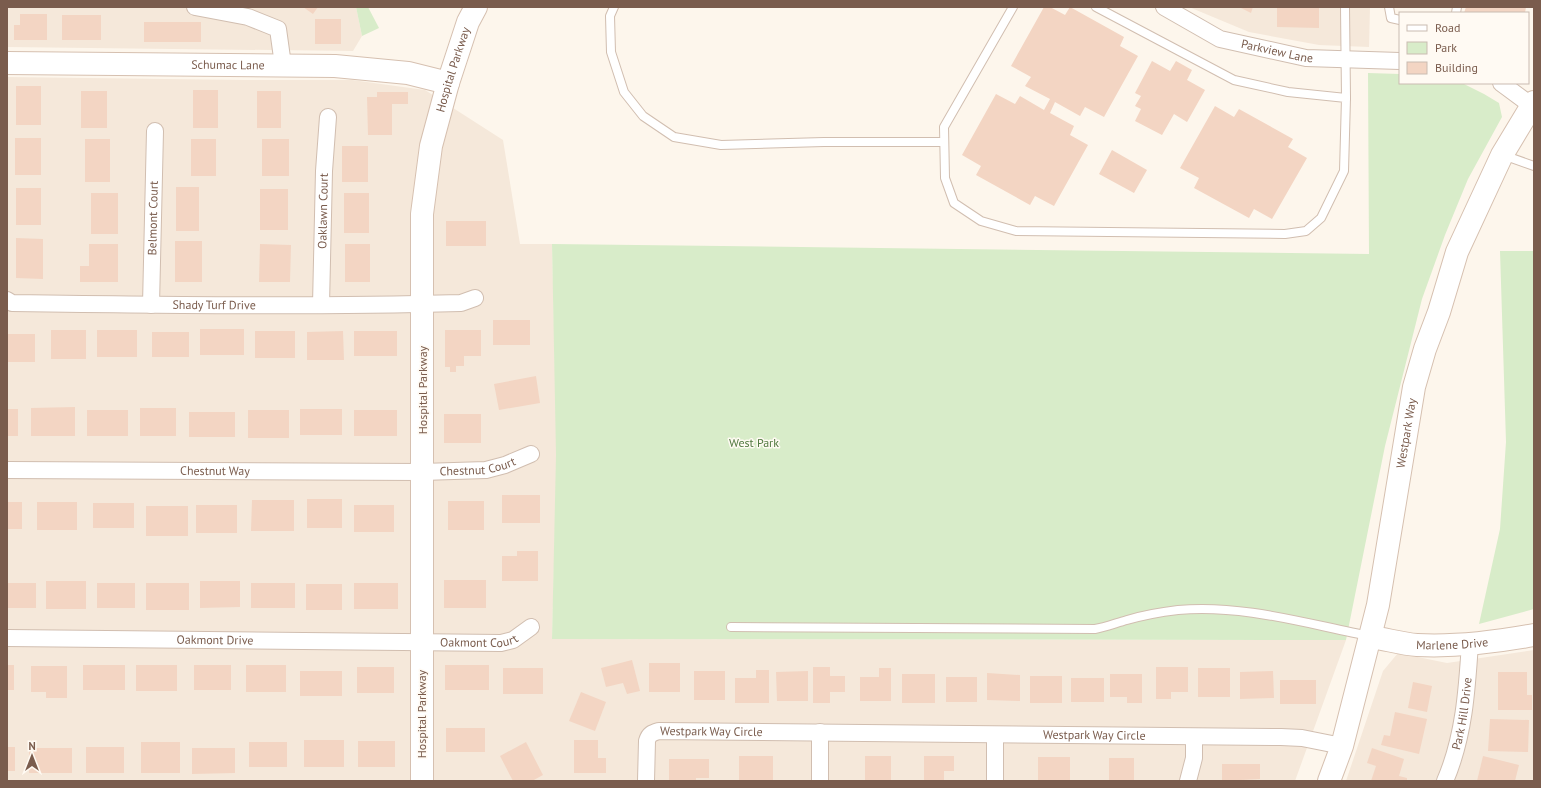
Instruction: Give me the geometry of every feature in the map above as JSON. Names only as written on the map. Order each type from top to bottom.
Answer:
[{"type":"street","points":[[195,7],[248,17],[278,30],[283,65]]},
{"type":"street","name":"Hospital Parkway","points":[[422,781],[422,214],[431,146],[448,83],[468,22],[476,7]]},
{"type":"street","name":"Parkview Lane","points":[[1164,7],[1220,39],[1306,58],[1399,61]]},
{"type":"street","name":"Schumac Lane","points":[[7,63],[335,66],[408,73],[448,83]]},
{"type":"street","points":[[1503,84],[1533,104]]},
{"type":"street","name":"Westpark Way","points":[[1329,781],[1342,746],[1371,637],[1378,605],[1414,387],[1425,349],[1439,312],[1457,252],[1502,155],[1533,104]]},
{"type":"street","name":"Oaklawn Court","points":[[320,305],[324,171],[328,117]]},
{"type":"street","name":"Belmont Court","points":[[151,305],[155,131]]},
{"type":"street","name":"Shady Turf Drive","points":[[7,300],[12,303],[320,305],[461,303],[475,298]]},
{"type":"street","name":"Chestnut Court","points":[[422,472],[486,470],[505,465],[531,454]]},
{"type":"street","name":"Chestnut Way","points":[[7,470],[422,472]]},
{"type":"street","name":"Oakmont Court","points":[[422,643],[501,643],[513,640],[531,627]]},
{"type":"street","name":"Marlene Drive","points":[[1371,637],[1415,645],[1470,643],[1534,635]]},
{"type":"street","name":"Oakmont Drive","points":[[7,638],[422,643]]},
{"type":"street","name":"Park Hill Drive","points":[[1445,781],[1460,736],[1466,701],[1470,643]]},
{"type":"street","name":"Westpark Way Circle","points":[[646,781],[647,741],[652,733],[659,731],[1302,738],[1342,746]]},
{"type":"street","points":[[820,732],[820,781]]},
{"type":"street","points":[[995,735],[995,781]]},
{"type":"street","points":[[1188,781],[1194,758],[1194,737]]},
{"type":"lane","points":[[614,7],[610,16],[611,52],[624,92],[643,116],[674,137],[721,145],[824,142],[944,142]]},
{"type":"lane","points":[[1013,7],[944,127],[945,178],[954,203],[981,221],[1016,231],[1285,234],[1306,231],[1321,218],[1344,171],[1346,98],[1345,7]]},
{"type":"lane","points":[[1096,7],[1234,80],[1288,92],[1346,98]]},
{"type":"lane","points":[[1389,7],[1392,18],[1399,20]]},
{"type":"lane","points":[[1502,155],[1534,166]]},
{"type":"lane","points":[[731,627],[1095,629],[1148,614],[1177,610],[1212,609],[1249,612],[1371,637]]},
{"type":"shaded area","points":[[7,7],[356,7],[362,36],[353,51],[7,47]]},
{"type":"shaded area","points":[[1189,7],[1370,7],[1369,47],[1319,45],[1249,32]]},
{"type":"shaded area","points":[[7,77],[352,80],[425,90],[503,140],[520,244],[552,244],[557,452],[552,639],[1346,640],[1295,781],[7,781]]},
{"type":"shaded area","points":[[1534,650],[1534,781],[1346,781],[1383,671],[1398,653],[1447,663]]},
{"type":"green space","points":[[356,7],[368,7],[379,28],[362,36]]},
{"type":"green space","name":"West Park","points":[[1368,73],[1399,74],[1399,84],[1464,84],[1499,103],[1502,117],[1468,179],[1445,235],[1422,299],[1385,446],[1346,640],[552,639],[556,455],[552,244],[1369,254]]},
{"type":"green space","points":[[1500,251],[1534,251],[1534,609],[1479,624],[1500,529],[1506,442]]},
{"type":"building","points":[[303,7],[318,7],[313,14]]},
{"type":"building","points":[[1044,7],[1050,7],[1065,15],[1070,7],[1124,37],[1120,46],[1138,56],[1104,117],[1085,107],[1080,116],[1055,102],[1050,113],[1074,126],[1070,135],[1088,145],[1054,206],[1035,196],[1030,205],[976,175],[981,166],[962,155],[996,94],[1015,104],[1020,96],[1044,110],[1050,99],[1025,86],[1031,77],[1011,66]]},
{"type":"building","points":[[1239,7],[1253,7],[1251,13]]},
{"type":"building","points":[[1277,7],[1319,7],[1319,28],[1277,27]]},
{"type":"building","points":[[1466,7],[1526,7],[1525,12],[1464,12]]},
{"type":"building","points":[[20,14],[47,14],[47,40],[14,40],[14,25],[20,25]]},
{"type":"building","points":[[62,15],[101,15],[101,40],[62,40]]},
{"type":"building","points":[[315,19],[341,19],[341,44],[315,44]]},
{"type":"building","points":[[144,22],[201,22],[201,42],[144,42]]},
{"type":"building","points":[[1152,61],[1170,71],[1176,61],[1192,70],[1187,80],[1205,90],[1187,122],[1174,114],[1162,135],[1135,121],[1141,109],[1135,106],[1141,96],[1135,93]]},
{"type":"building","points":[[16,86],[41,86],[41,125],[16,125]]},
{"type":"building","points":[[193,90],[218,90],[218,128],[193,128]]},
{"type":"building","points":[[81,91],[107,91],[107,128],[81,128]]},
{"type":"building","points":[[257,91],[281,91],[281,128],[257,128]]},
{"type":"building","points":[[377,92],[408,92],[408,104],[392,104],[392,135],[368,135],[367,97],[377,97]]},
{"type":"building","points":[[1215,106],[1234,117],[1239,109],[1293,139],[1288,147],[1307,158],[1272,219],[1254,209],[1249,218],[1194,188],[1199,178],[1180,168]]},
{"type":"building","points":[[15,138],[41,138],[41,175],[15,175]]},
{"type":"building","points":[[85,139],[110,139],[110,182],[85,182]]},
{"type":"building","points":[[191,139],[216,139],[216,176],[191,176]]},
{"type":"building","points":[[262,139],[289,139],[289,176],[262,176]]},
{"type":"building","points":[[342,146],[368,146],[368,182],[342,182]]},
{"type":"building","points":[[1112,150],[1147,170],[1134,193],[1099,174]]},
{"type":"building","points":[[176,187],[199,187],[199,231],[176,231]]},
{"type":"building","points":[[16,188],[41,188],[41,225],[16,225]]},
{"type":"building","points":[[260,189],[288,189],[288,230],[260,230]]},
{"type":"building","points":[[91,193],[118,193],[118,234],[91,234]]},
{"type":"building","points":[[344,193],[369,193],[369,233],[344,233]]},
{"type":"building","points":[[446,221],[486,221],[486,246],[446,246]]},
{"type":"building","points":[[16,238],[43,239],[43,279],[16,278]]},
{"type":"building","points":[[175,241],[202,241],[202,282],[175,282]]},
{"type":"building","points":[[89,244],[118,244],[118,282],[80,282],[80,266],[89,266]]},
{"type":"building","points":[[260,244],[291,245],[290,282],[259,282]]},
{"type":"building","points":[[345,244],[370,244],[370,282],[345,282]]},
{"type":"building","points":[[493,320],[530,320],[530,345],[493,345]]},
{"type":"building","points":[[200,329],[244,329],[244,355],[200,355]]},
{"type":"building","points":[[51,330],[86,330],[86,359],[51,359]]},
{"type":"building","points":[[97,330],[137,330],[137,357],[97,357]]},
{"type":"building","points":[[445,330],[481,330],[481,356],[464,356],[464,366],[456,366],[456,372],[450,372],[450,367],[445,367]]},
{"type":"building","points":[[255,331],[295,331],[295,358],[255,358]]},
{"type":"building","points":[[343,331],[344,360],[307,360],[307,332]]},
{"type":"building","points":[[354,331],[397,331],[397,356],[354,356]]},
{"type":"building","points":[[152,332],[189,332],[189,357],[152,357]]},
{"type":"building","points":[[7,334],[35,334],[35,362],[7,362]]},
{"type":"building","points":[[536,376],[540,403],[499,410],[494,384]]},
{"type":"building","points":[[75,407],[75,436],[31,436],[31,408]]},
{"type":"building","points":[[140,408],[176,408],[176,436],[140,436]]},
{"type":"building","points":[[7,409],[18,409],[18,436],[7,436]]},
{"type":"building","points":[[300,409],[342,409],[342,435],[300,435]]},
{"type":"building","points":[[87,410],[128,410],[128,436],[87,436]]},
{"type":"building","points":[[248,410],[289,410],[289,438],[248,438]]},
{"type":"building","points":[[354,410],[397,410],[397,436],[354,436]]},
{"type":"building","points":[[189,412],[235,412],[235,437],[189,437]]},
{"type":"building","points":[[444,414],[481,414],[481,443],[444,443]]},
{"type":"building","points":[[502,495],[540,495],[540,523],[502,523]]},
{"type":"building","points":[[307,499],[342,499],[342,528],[307,528]]},
{"type":"building","points":[[252,500],[294,500],[294,531],[251,531]]},
{"type":"building","points":[[448,501],[484,501],[484,530],[448,530]]},
{"type":"building","points":[[7,502],[22,502],[22,529],[7,529]]},
{"type":"building","points":[[37,502],[77,502],[77,530],[37,530]]},
{"type":"building","points":[[93,503],[134,503],[134,528],[93,528]]},
{"type":"building","points":[[196,505],[237,505],[237,533],[196,533]]},
{"type":"building","points":[[354,505],[394,505],[394,532],[354,532]]},
{"type":"building","points":[[146,506],[188,506],[188,536],[146,536]]},
{"type":"building","points":[[517,551],[538,551],[538,581],[502,581],[502,556],[517,556]]},
{"type":"building","points":[[444,580],[486,580],[486,608],[444,608]]},
{"type":"building","points":[[46,581],[86,581],[86,609],[46,609]]},
{"type":"building","points":[[200,581],[240,581],[240,607],[200,608]]},
{"type":"building","points":[[7,583],[36,583],[36,608],[7,608]]},
{"type":"building","points":[[97,583],[135,583],[135,608],[97,608]]},
{"type":"building","points":[[146,583],[189,583],[189,610],[146,610]]},
{"type":"building","points":[[251,583],[295,583],[295,608],[251,608]]},
{"type":"building","points":[[354,583],[398,583],[398,609],[354,609]]},
{"type":"building","points":[[306,584],[342,584],[342,610],[306,610]]},
{"type":"building","points":[[632,660],[640,691],[627,694],[623,683],[606,687],[601,668]]},
{"type":"building","points":[[649,663],[680,663],[680,692],[649,692]]},
{"type":"building","points":[[7,665],[14,665],[14,690],[7,690]]},
{"type":"building","points":[[83,665],[125,665],[125,690],[83,690]]},
{"type":"building","points":[[136,665],[177,665],[177,691],[136,691]]},
{"type":"building","points":[[194,665],[231,665],[231,690],[194,690]]},
{"type":"building","points":[[246,665],[286,665],[286,692],[246,692]]},
{"type":"building","points":[[445,665],[489,665],[489,690],[445,690]]},
{"type":"building","points":[[31,666],[67,666],[67,698],[46,698],[46,692],[31,692]]},
{"type":"building","points":[[357,667],[394,667],[394,693],[357,693]]},
{"type":"building","points":[[813,667],[830,667],[830,676],[845,676],[845,692],[830,692],[830,703],[813,703]]},
{"type":"building","points":[[1156,667],[1188,667],[1188,692],[1171,692],[1171,699],[1156,699]]},
{"type":"building","points":[[503,668],[543,668],[543,694],[503,694]]},
{"type":"building","points":[[879,668],[891,668],[891,701],[860,701],[860,677],[879,677]]},
{"type":"building","points":[[1198,668],[1230,668],[1230,697],[1198,697]]},
{"type":"building","points":[[756,670],[769,670],[769,703],[735,703],[735,678],[756,678]]},
{"type":"building","points":[[300,671],[342,671],[342,696],[300,696]]},
{"type":"building","points":[[694,671],[725,671],[725,700],[694,700]]},
{"type":"building","points":[[808,671],[808,701],[777,701],[776,672]]},
{"type":"building","points":[[1273,671],[1274,698],[1240,699],[1240,672]]},
{"type":"building","points":[[1498,672],[1527,672],[1527,695],[1532,695],[1532,710],[1498,710]]},
{"type":"building","points":[[987,673],[1020,675],[1020,701],[987,700]]},
{"type":"building","points":[[902,674],[935,674],[935,703],[902,703]]},
{"type":"building","points":[[1110,674],[1142,674],[1142,703],[1127,703],[1127,697],[1110,697]]},
{"type":"building","points":[[1030,676],[1062,676],[1062,703],[1030,703]]},
{"type":"building","points":[[946,677],[977,677],[977,702],[946,702]]},
{"type":"building","points":[[1071,678],[1104,678],[1104,702],[1071,702]]},
{"type":"building","points":[[1280,680],[1316,680],[1316,704],[1280,704]]},
{"type":"building","points":[[1413,682],[1432,686],[1427,712],[1408,708]]},
{"type":"building","points":[[581,692],[606,702],[595,731],[569,721]]},
{"type":"building","points":[[1395,712],[1427,719],[1419,754],[1381,745],[1384,735],[1390,736]]},
{"type":"building","points":[[1490,719],[1529,720],[1528,752],[1488,751]]},
{"type":"building","points":[[446,728],[485,728],[485,752],[446,752]]},
{"type":"building","points":[[304,740],[344,740],[344,767],[304,767]]},
{"type":"building","points":[[574,740],[598,740],[598,758],[606,758],[606,773],[574,773]]},
{"type":"building","points":[[358,741],[395,741],[395,767],[358,767]]},
{"type":"building","points":[[141,742],[180,742],[180,773],[141,773]]},
{"type":"building","points":[[249,742],[287,742],[287,767],[249,767]]},
{"type":"building","points":[[526,742],[543,775],[532,781],[513,781],[500,756]]},
{"type":"building","points":[[7,747],[15,747],[15,771],[7,771]]},
{"type":"building","points":[[86,747],[124,747],[124,773],[86,773]]},
{"type":"building","points":[[29,748],[72,748],[72,773],[29,773]]},
{"type":"building","points":[[192,748],[235,748],[235,773],[192,774]]},
{"type":"building","points":[[1372,748],[1404,759],[1399,776],[1407,778],[1407,781],[1371,781],[1376,766],[1367,763]]},
{"type":"building","points":[[739,756],[773,756],[773,781],[739,781]]},
{"type":"building","points":[[865,756],[891,756],[891,781],[865,781]]},
{"type":"building","points":[[924,756],[954,756],[954,771],[944,771],[944,781],[924,781]]},
{"type":"building","points":[[1483,756],[1519,765],[1515,781],[1477,781]]},
{"type":"building","points":[[1038,757],[1070,757],[1070,781],[1038,781]]},
{"type":"building","points":[[1109,758],[1134,758],[1134,781],[1109,781]]},
{"type":"building","points":[[669,759],[709,759],[709,778],[696,778],[696,781],[669,781]]},
{"type":"building","points":[[1222,764],[1260,764],[1260,779],[1222,781]]}]
